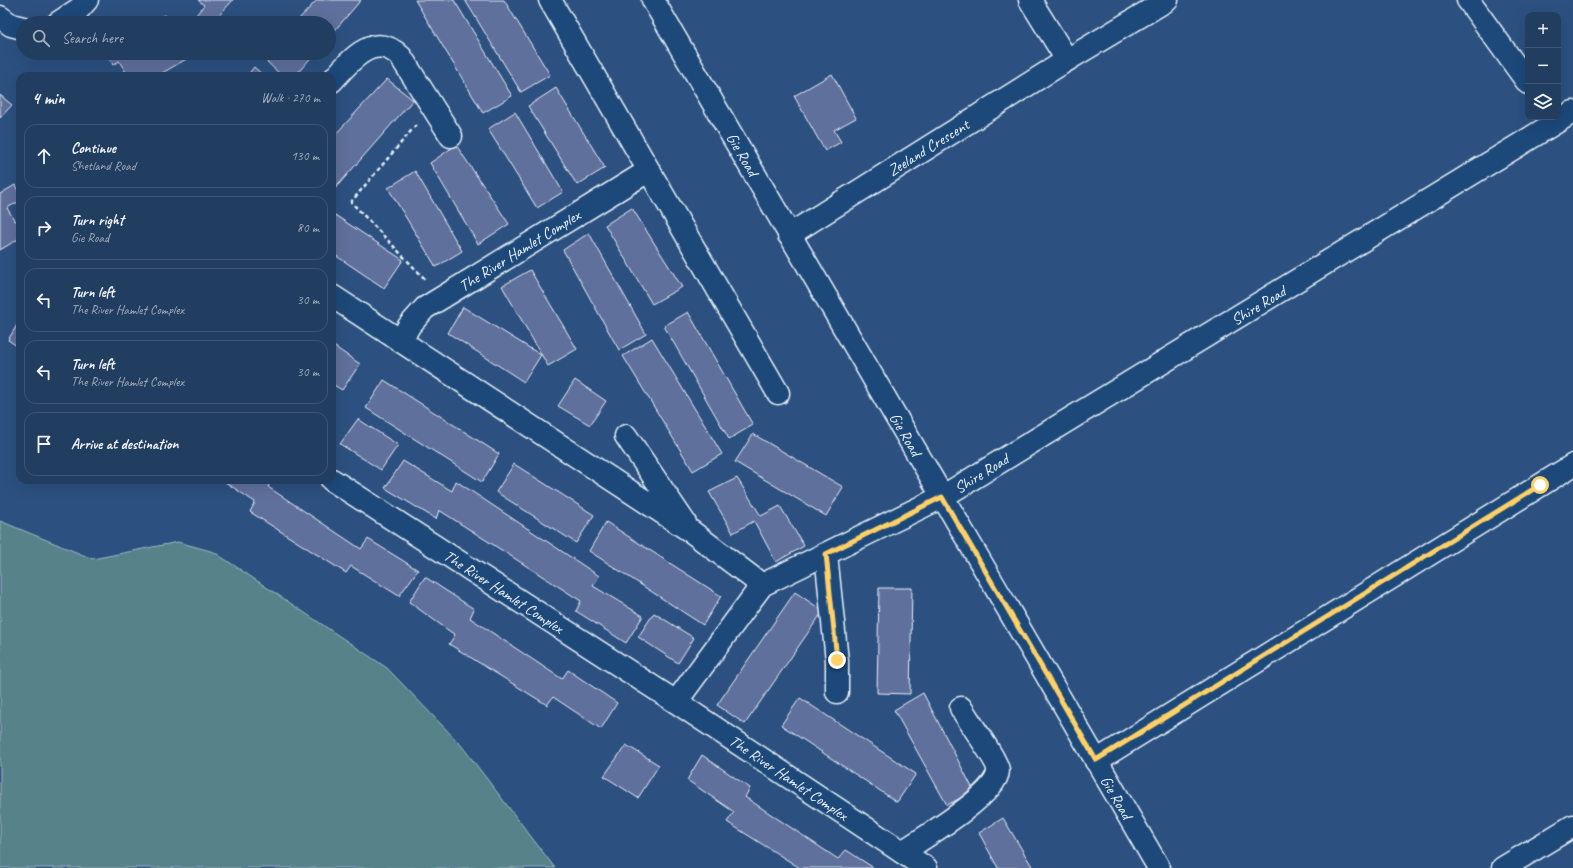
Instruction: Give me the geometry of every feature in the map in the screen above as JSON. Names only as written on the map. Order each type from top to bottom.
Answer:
[{"type":"street","points":[[68,16],[79,9],[87,0]]},
{"type":"street","points":[[550,0],[778,393]]},
{"type":"street","name":"Gie Road","points":[[653,0],[1159,868]]},
{"type":"street","points":[[1030,0],[1067,60]]},
{"type":"street","name":"Zeeland Crescent","points":[[789,235],[1067,60],[1167,0]]},
{"type":"street","points":[[1468,0],[1525,79]]},
{"type":"street","points":[[0,17],[11,25],[16,26]]},
{"type":"street","points":[[336,78],[359,54],[369,48],[380,46],[389,48],[401,57],[451,136]]},
{"type":"street","name":"Shire Road","points":[[942,497],[1556,120]]},
{"type":"street","name":"The River Hamlet Complex","points":[[401,341],[409,326],[425,308],[648,171]]},
{"type":"street","points":[[336,299],[692,532],[762,585]]},
{"type":"street","points":[[626,436],[692,532]]},
{"type":"street","points":[[1096,760],[1573,465]]},
{"type":"street","name":"The River Hamlet Complex","points":[[336,483],[676,702],[926,868]]},
{"type":"street","points":[[676,702],[762,585],[942,497]]},
{"type":"street","points":[[826,554],[837,660],[837,692]]},
{"type":"street","points":[[902,852],[968,808],[996,781],[998,770],[994,759],[961,708]]},
{"type":"street","points":[[1503,868],[1573,826]]},
{"type":"path","points":[[432,106],[351,202],[442,297]]},
{"type":"green space","points":[[0,521],[93,559],[178,542],[214,552],[387,668],[461,745],[555,868],[0,868]]},
{"type":"building","points":[[198,0],[233,0],[218,16],[197,16],[196,15],[204,5]]},
{"type":"building","points":[[317,0],[361,0],[336,29],[336,16],[302,16]]},
{"type":"building","points":[[415,0],[454,0],[512,96],[483,113]]},
{"type":"building","points":[[465,0],[504,0],[550,75],[521,92]]},
{"type":"building","points":[[110,60],[185,60],[164,72],[126,72],[119,61],[113,65]]},
{"type":"building","points":[[265,60],[309,60],[298,72],[278,72]]},
{"type":"building","points":[[254,67],[260,72],[250,72]]},
{"type":"building","points":[[832,74],[856,118],[834,130],[841,142],[825,151],[794,96]]},
{"type":"building","points":[[387,79],[413,100],[336,187],[336,134]]},
{"type":"building","points":[[556,88],[605,168],[577,185],[528,106]]},
{"type":"building","points":[[0,95],[12,105],[0,118]]},
{"type":"building","points":[[515,112],[563,192],[537,208],[488,129]]},
{"type":"building","points":[[456,145],[509,224],[478,244],[430,163]]},
{"type":"building","points":[[415,171],[462,251],[436,267],[388,188]]},
{"type":"building","points":[[15,185],[16,187],[16,203],[7,208],[16,220],[16,240],[0,250],[0,194]]},
{"type":"building","points":[[632,208],[682,287],[652,304],[605,225]]},
{"type":"building","points":[[336,216],[403,260],[384,288],[336,256]]},
{"type":"building","points":[[589,233],[646,334],[619,350],[563,250]]},
{"type":"building","points":[[530,270],[577,349],[548,366],[502,286]]},
{"type":"building","points":[[463,307],[541,355],[524,382],[448,333]]},
{"type":"building","points":[[688,312],[753,425],[729,439],[664,326]]},
{"type":"building","points":[[16,327],[16,345],[8,340]]},
{"type":"building","points":[[652,338],[722,454],[693,471],[623,356]]},
{"type":"building","points":[[336,348],[360,364],[342,390],[336,386]]},
{"type":"building","points":[[384,380],[499,454],[482,482],[366,408]]},
{"type":"building","points":[[575,380],[606,401],[590,425],[558,406]]},
{"type":"building","points":[[358,419],[398,445],[381,470],[340,444]]},
{"type":"building","points":[[753,434],[843,487],[826,516],[735,462]]},
{"type":"building","points":[[403,461],[452,491],[456,481],[599,576],[593,586],[643,616],[626,643],[576,611],[581,601],[439,510],[436,519],[385,488]]},
{"type":"building","points":[[514,464],[594,515],[576,543],[496,492]]},
{"type":"building","points":[[737,478],[761,516],[780,506],[804,546],[776,562],[754,521],[733,533],[709,492]]},
{"type":"building","points":[[228,484],[270,484],[268,487],[361,549],[368,539],[418,570],[399,596],[351,566],[346,573],[250,512],[255,502]]},
{"type":"building","points":[[606,522],[721,596],[703,625],[589,551]]},
{"type":"building","points":[[425,577],[474,609],[470,618],[562,679],[568,670],[617,703],[601,729],[553,697],[547,705],[449,644],[455,635],[409,602]]},
{"type":"building","points":[[879,588],[912,588],[910,694],[877,693]]},
{"type":"building","points":[[795,592],[823,611],[745,724],[717,705]]},
{"type":"building","points":[[654,613],[694,638],[678,663],[638,637]]},
{"type":"building","points":[[923,693],[974,791],[947,805],[894,710]]},
{"type":"building","points":[[800,698],[916,774],[897,802],[781,725]]},
{"type":"building","points":[[626,745],[659,765],[638,798],[604,776]]},
{"type":"building","points":[[702,755],[750,788],[745,797],[838,859],[846,850],[874,868],[800,868],[727,822],[734,812],[687,780]]},
{"type":"building","points":[[1003,818],[1033,868],[998,868],[979,833]]},
{"type":"route","points":[[837,660],[826,554],[942,497],[1096,760],[1540,485]]}]
